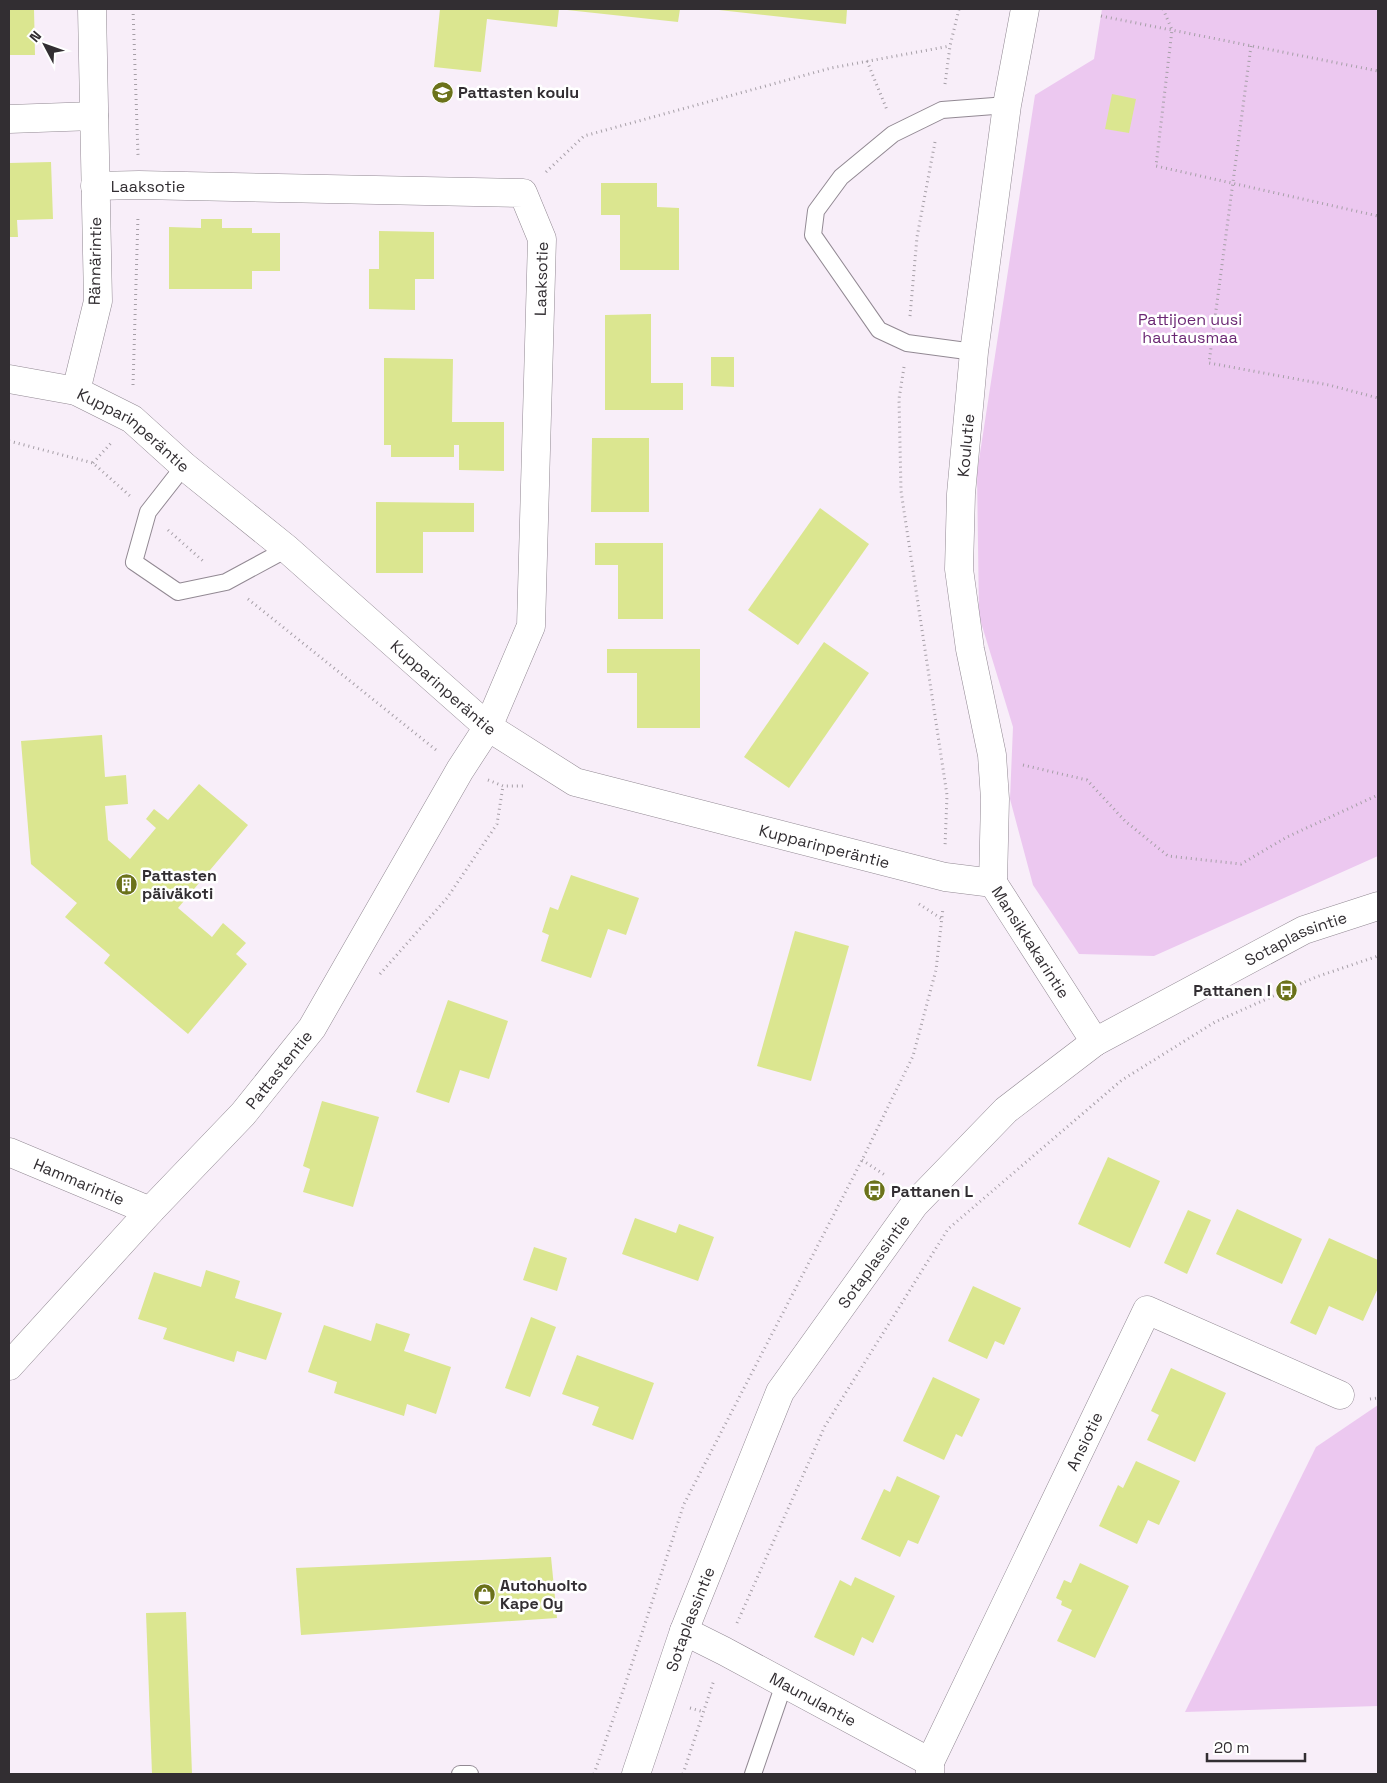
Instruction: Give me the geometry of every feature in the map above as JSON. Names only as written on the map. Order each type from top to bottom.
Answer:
[{"type":"street","name":"Rännärintie","points":[[76,391],[98,300],[92,9]]},
{"type":"street","name":"Koulutie","points":[[993,883],[994,799],[992,755],[970,649],[959,569],[961,494],[974,352],[1007,105],[1025,9]]},
{"type":"street","points":[[9,118],[94,116]]},
{"type":"street","name":"Laaksotie","points":[[95,186],[139,185],[523,193],[542,239],[531,626],[488,727]]},
{"type":"street","name":"Kupparinperäntie","points":[[9,379],[76,391],[132,419],[184,466],[287,549],[488,727],[575,782],[945,877]]},
{"type":"street","name":"Pattastentie","points":[[9,1366],[150,1211],[243,1114],[312,1028],[460,770],[488,727]]},
{"type":"street","name":"Mansikkakarintie","points":[[945,877],[993,883],[1095,1042]]},
{"type":"street","name":"Sotaplassintie","points":[[636,1774],[684,1631],[780,1392],[914,1205],[1006,1110],[1095,1042],[1304,930],[1378,906]]},
{"type":"street","name":"Hammarintie","points":[[9,1152],[150,1211]]},
{"type":"street","name":"Ansiotie","points":[[930,1768],[1147,1310],[1340,1396]]},
{"type":"street","name":"Maunulantie","points":[[684,1631],[784,1684],[930,1768]]},
{"type":"lane","points":[[974,352],[907,343],[879,330],[814,235],[816,211],[842,177],[894,134],[942,110],[1007,105]]},
{"type":"lane","points":[[184,466],[148,512],[134,562],[178,592],[226,582],[287,549]]},
{"type":"lane","points":[[753,1774],[784,1684]]},
{"type":"lane","points":[[460,1774],[470,1774]]},
{"type":"path","points":[[93,463],[132,419],[139,185],[133,9]]},
{"type":"path","points":[[594,1774],[684,1504],[862,1160],[913,1056],[936,970],[945,877],[947,795],[900,491],[898,399],[907,343],[917,237],[942,110],[950,46],[959,9]]},
{"type":"path","points":[[1163,9],[1172,30],[1156,166],[1378,216]]},
{"type":"path","points":[[1101,16],[1378,71]]},
{"type":"path","points":[[523,193],[584,136],[831,68],[950,46]]},
{"type":"path","points":[[1251,46],[1209,362],[1329,385],[1378,398]]},
{"type":"path","points":[[867,61],[889,113]]},
{"type":"path","points":[[992,755],[1033,768],[1087,780],[1126,822],[1168,856],[1241,864],[1287,837],[1378,795]]},
{"type":"path","points":[[378,977],[447,898],[497,824],[503,786]]},
{"type":"path","points":[[683,1774],[724,1651],[825,1426],[948,1229],[1122,1080],[1215,1022],[1316,977],[1378,956]]},
{"type":"path","points":[[862,1160],[885,1175]]},
{"type":"green space","name":"Pattijoen uusi hautausmaa","points":[[1102,9],[1378,9],[1378,856],[1154,956],[1079,954],[1033,885],[1010,799],[1013,727],[979,616],[977,473],[1035,95],[1094,59]]},
{"type":"green space","points":[[1378,1405],[1378,1706],[1185,1712],[1316,1447]]},
{"type":"building","points":[[9,9],[34,9],[35,55],[9,55]]},
{"type":"building","points":[[440,9],[559,9],[557,27],[487,19],[481,72],[434,67]]},
{"type":"building","points":[[567,9],[680,9],[678,22]]},
{"type":"building","points":[[719,9],[847,9],[846,24]]},
{"type":"building","points":[[1112,94],[1136,99],[1129,133],[1105,129]]},
{"type":"building","points":[[51,162],[53,219],[17,220],[18,237],[9,237],[9,163]]},
{"type":"building","points":[[601,183],[657,183],[657,207],[679,208],[679,270],[620,270],[620,215],[601,215]]},
{"type":"building","points":[[201,219],[222,219],[222,228],[252,228],[252,233],[280,233],[280,271],[252,271],[252,289],[169,289],[169,227],[201,228]]},
{"type":"building","points":[[379,231],[434,232],[434,279],[415,279],[415,310],[369,309],[369,269],[379,269]]},
{"type":"building","points":[[651,314],[651,383],[683,383],[683,410],[605,410],[605,315]]},
{"type":"building","points":[[711,357],[734,357],[734,387],[711,386]]},
{"type":"building","points":[[384,358],[453,359],[452,422],[504,422],[504,471],[459,470],[459,445],[454,445],[454,457],[391,457],[391,445],[384,445]]},
{"type":"building","points":[[592,438],[649,438],[649,512],[591,512]]},
{"type":"building","points":[[376,502],[474,503],[474,532],[423,532],[423,573],[376,573]]},
{"type":"building","points":[[820,508],[869,544],[798,645],[748,610]]},
{"type":"building","points":[[595,543],[663,543],[663,619],[618,619],[618,565],[595,565]]},
{"type":"building","points":[[824,642],[869,673],[789,788],[744,757]]},
{"type":"building","points":[[607,649],[700,649],[700,728],[637,728],[637,673],[607,673]]},
{"type":"building","name":"Pattasten päiväkoti","points":[[102,735],[105,777],[126,775],[128,804],[105,806],[108,840],[130,859],[156,828],[146,819],[154,809],[168,820],[199,784],[248,825],[178,908],[212,937],[223,923],[246,943],[236,954],[247,964],[188,1034],[104,963],[110,955],[65,917],[77,903],[31,864],[21,741]]},
{"type":"building","points":[[571,875],[639,898],[626,935],[608,929],[591,978],[541,961],[549,935],[542,932],[550,907],[558,910]]},
{"type":"building","points":[[795,931],[849,946],[811,1081],[757,1066]]},
{"type":"building","points":[[448,1000],[508,1021],[489,1079],[460,1070],[449,1103],[416,1092]]},
{"type":"building","points":[[322,1101],[379,1117],[353,1207],[303,1192],[310,1169],[303,1166]]},
{"type":"building","points":[[1108,1157],[1160,1181],[1130,1248],[1078,1224]]},
{"type":"building","points":[[1237,1209],[1302,1239],[1282,1284],[1216,1254]]},
{"type":"building","points":[[1188,1210],[1211,1220],[1187,1274],[1164,1263]]},
{"type":"building","points":[[635,1218],[676,1233],[679,1224],[714,1237],[698,1281],[622,1254]]},
{"type":"building","points":[[1329,1238],[1378,1260],[1378,1288],[1363,1321],[1329,1306],[1316,1335],[1290,1323]]},
{"type":"building","points":[[534,1247],[567,1258],[557,1291],[523,1280]]},
{"type":"building","points":[[206,1270],[240,1281],[235,1298],[282,1313],[266,1360],[237,1351],[234,1362],[163,1339],[167,1328],[138,1319],[154,1272],[201,1287]]},
{"type":"building","points":[[973,1286],[1021,1308],[1004,1345],[995,1341],[987,1359],[948,1341]]},
{"type":"building","points":[[531,1317],[556,1327],[530,1397],[505,1388]]},
{"type":"building","points":[[376,1323],[410,1334],[404,1351],[451,1367],[436,1414],[407,1404],[404,1416],[334,1393],[337,1382],[308,1372],[324,1325],[371,1341]]},
{"type":"building","points":[[577,1355],[654,1383],[633,1440],[592,1425],[599,1407],[562,1394]]},
{"type":"building","points":[[1171,1368],[1226,1393],[1195,1462],[1147,1440],[1159,1415],[1151,1411]]},
{"type":"building","points":[[933,1377],[980,1399],[962,1437],[956,1434],[944,1460],[903,1441]]},
{"type":"building","points":[[1136,1461],[1180,1481],[1159,1525],[1148,1520],[1137,1544],[1099,1526],[1118,1485],[1123,1488]]},
{"type":"building","points":[[897,1476],[940,1496],[918,1544],[908,1540],[900,1557],[861,1539],[884,1489],[890,1492]]},
{"type":"building","points":[[551,1557],[557,1618],[301,1635],[296,1568]]},
{"type":"building","points":[[1080,1563],[1129,1586],[1095,1658],[1057,1641],[1072,1610],[1061,1605],[1062,1601],[1056,1598],[1064,1580],[1071,1583]]},
{"type":"building","points":[[855,1577],[895,1596],[873,1643],[862,1637],[854,1656],[814,1637],[840,1580],[851,1586]]},
{"type":"building","points":[[186,1612],[192,1774],[152,1774],[146,1613]]},
{"type":"place","name":"Pattasten koulu","points":[[442,92]]},
{"type":"place","name":"Pattasten päiväkoti","points":[[126,884]]},
{"type":"place","name":"Pattanen I","points":[[1287,990]]},
{"type":"place","name":"Pattanen L","points":[[875,1191]]},
{"type":"place","name":"Autohuolto Kape Oy","points":[[484,1594]]}]
